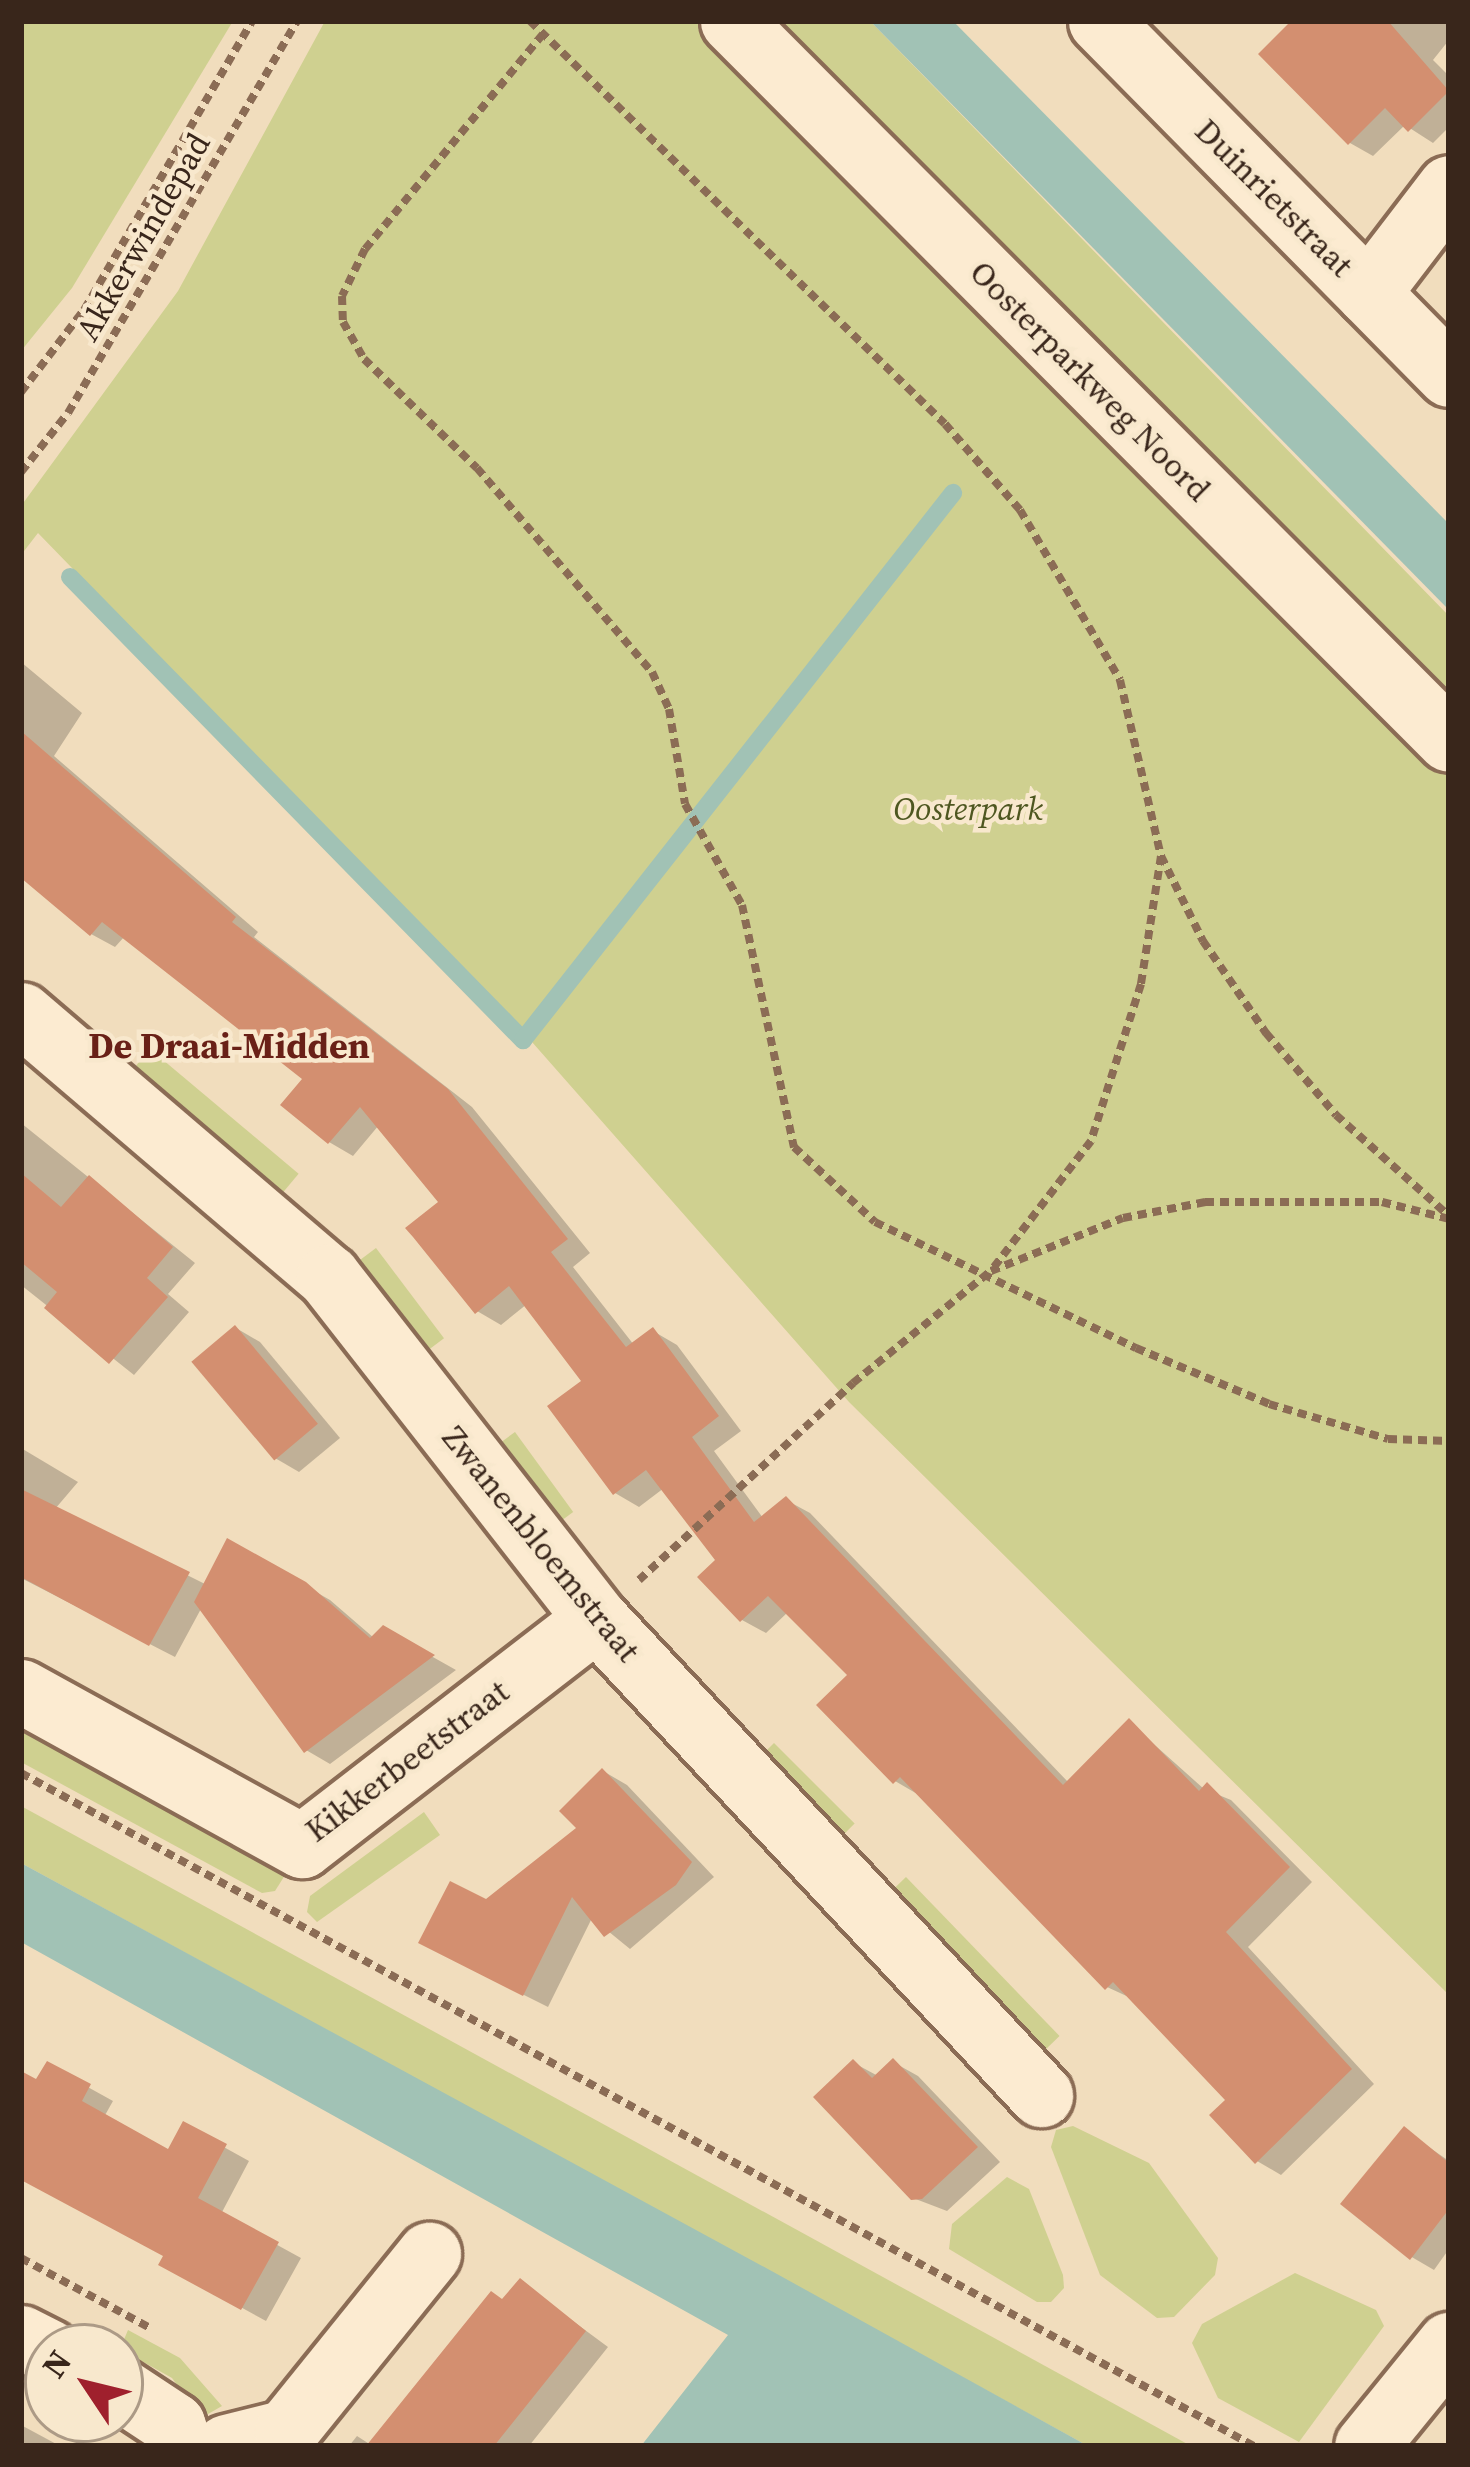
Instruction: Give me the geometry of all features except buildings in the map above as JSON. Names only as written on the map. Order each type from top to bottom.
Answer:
[{"type":"street","name":"Oosterparkweg Noord","points":[[732,21],[1449,740]]},
{"type":"street","name":"Duinrietstraat","points":[[1100,21],[1449,375]]},
{"type":"street","points":[[1368,293],[1449,188]]},
{"type":"street","name":"Zwanenbloemstraat","points":[[21,1015],[328,1276],[596,1619],[1041,2096]]},
{"type":"street","name":"Kikkerbeetstraat","points":[[21,1691],[302,1846],[596,1619]]},
{"type":"street","points":[[226,2446],[286,2431],[429,2254]]},
{"type":"street","points":[[1366,2446],[1449,2344]]},
{"type":"street","points":[[144,2405],[172,2424],[182,2446]]},
{"type":"path","points":[[21,392],[84,310],[252,21]]},
{"type":"path","name":"Akkerwindepad","points":[[21,472],[68,413],[297,21]]},
{"type":"path","points":[[530,21],[945,424],[1020,510],[1120,680],[1161,856],[1203,941],[1266,1034],[1336,1115],[1449,1218]]},
{"type":"path","points":[[543,34],[365,249],[342,296],[343,322],[364,359],[477,468],[652,672],[669,709],[685,804],[704,847],[742,905],[794,1147],[875,1222],[1269,1404],[1388,1438],[1449,1441]]},
{"type":"path","points":[[596,1619],[853,1383],[989,1273],[1059,1190],[1114,1089],[1142,984],[1161,856]]},
{"type":"path","points":[[989,1273],[1123,1218],[1205,1202],[1382,1202],[1449,1218]]},
{"type":"path","points":[[21,1773],[1254,2446]]},
{"type":"green space","points":[[21,21],[233,21],[72,288],[21,351]]},
{"type":"green space","name":"Oosterpark","points":[[325,21],[870,21],[1449,616],[1449,1995],[849,1402],[532,1042],[38,533],[21,555],[21,506],[178,291]]},
{"type":"green space","points":[[150,1049],[299,1174],[281,1195],[132,1070]]},
{"type":"green space","points":[[376,1248],[444,1338],[420,1356],[352,1266]]},
{"type":"green space","points":[[515,1432],[573,1512],[549,1530],[491,1450]]},
{"type":"green space","points":[[21,1727],[287,1872],[275,1891],[262,1893],[21,1762]]},
{"type":"green space","points":[[774,1743],[855,1824],[836,1842],[756,1761]]},
{"type":"green space","points":[[21,1806],[1191,2446],[1088,2446],[21,1863]]},
{"type":"green space","points":[[424,1812],[440,1835],[317,1922],[307,1912],[310,1896]]},
{"type":"green space","points":[[906,1877],[1060,2036],[1039,2055],[886,1896]]},
{"type":"green space","points":[[1073,2126],[1149,2163],[1218,2258],[1215,2275],[1174,2317],[1157,2318],[1100,2275],[1051,2147],[1056,2130]]},
{"type":"green space","points":[[1007,2177],[1029,2189],[1063,2275],[1064,2288],[1051,2302],[1037,2302],[949,2249],[952,2224]]},
{"type":"green space","points":[[1295,2273],[1376,2310],[1384,2326],[1299,2442],[1218,2398],[1192,2343],[1202,2324]]},
{"type":"green space","points":[[144,2339],[180,2358],[222,2406],[201,2418],[172,2378],[144,2362]]},
{"type":"shaded area","points":[[870,21],[953,21],[1449,524],[1449,610]]},
{"type":"shaded area","points":[[21,1863],[1088,2446],[641,2446],[728,2335],[21,1942]]},
{"type":"waterway","points":[[70,577],[523,1040],[953,493]]},
{"type":"district","name":"De Draai-Midden","points":[[229,1046]]}]
